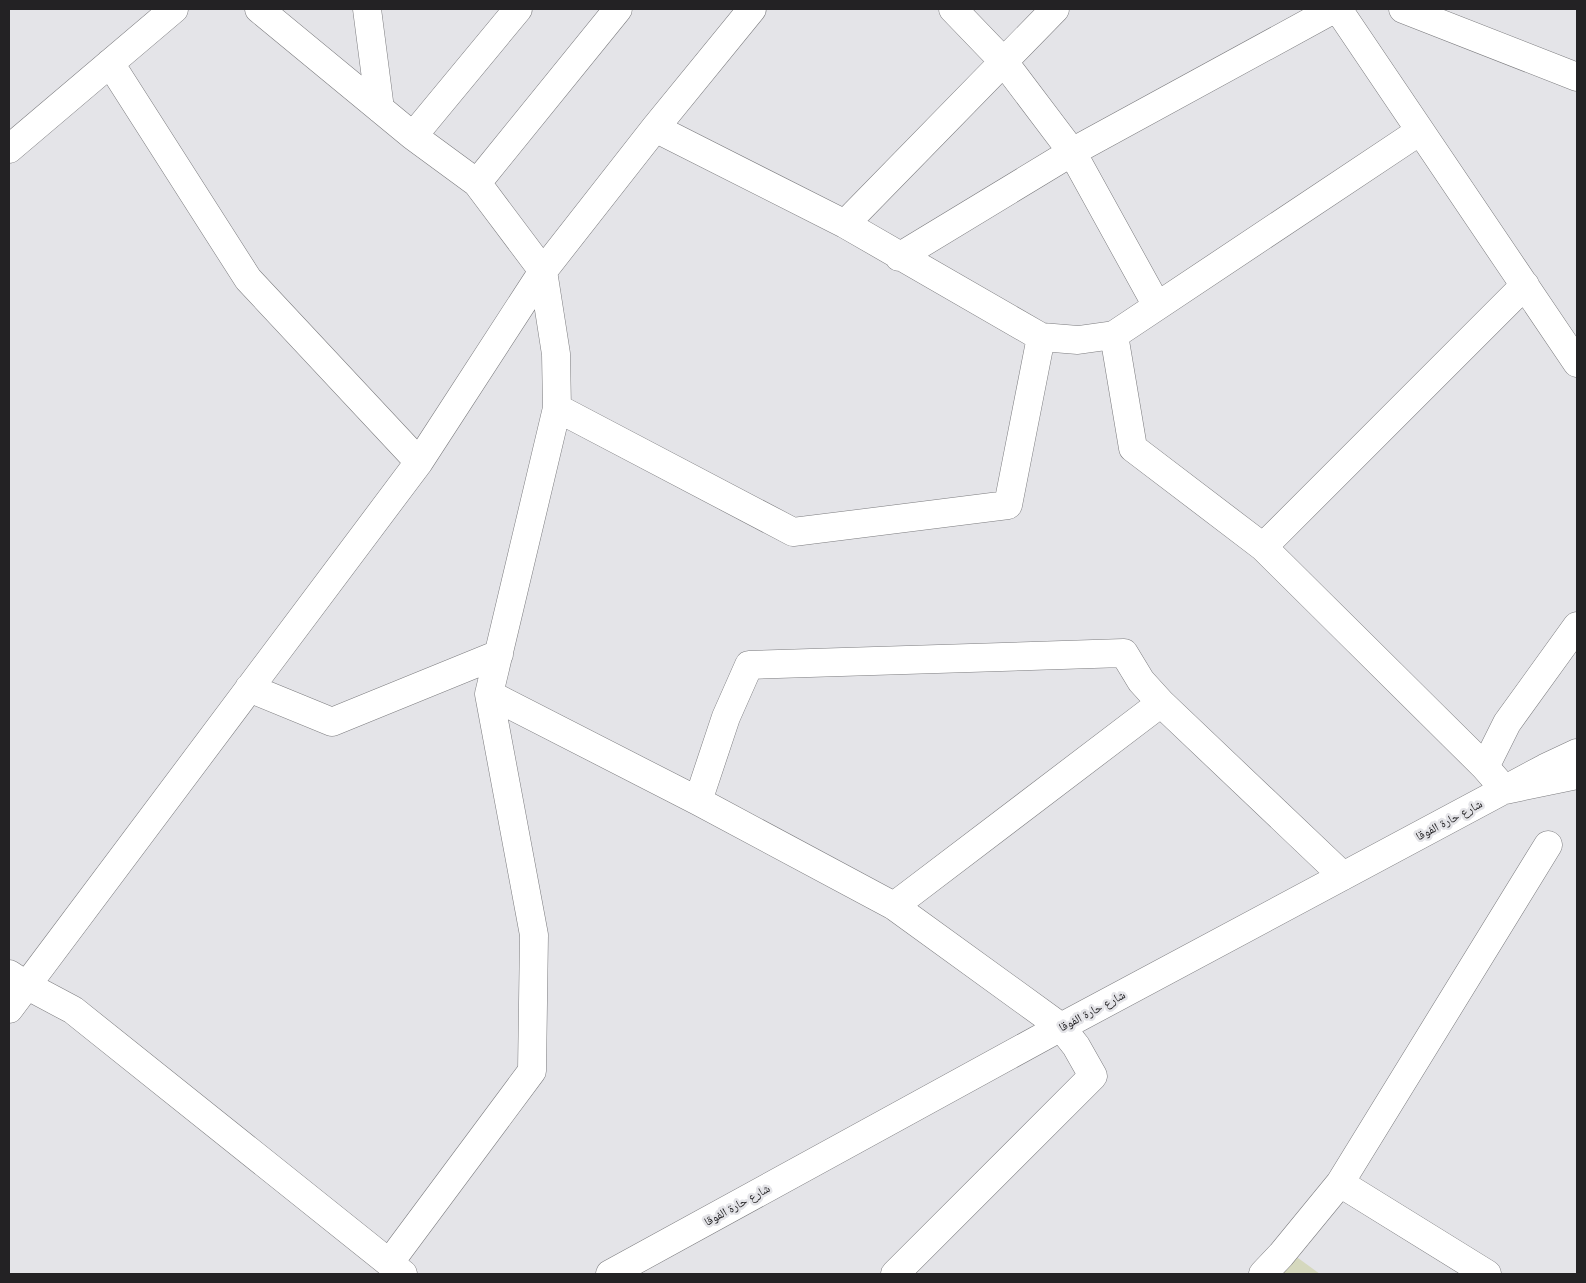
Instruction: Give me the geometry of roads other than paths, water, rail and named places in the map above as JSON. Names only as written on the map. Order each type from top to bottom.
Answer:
[{"type":"street","points":[[9,149],[174,9]]},
{"type":"street","points":[[18,980],[73,1010],[397,1268],[532,1071],[534,935],[489,694],[557,408],[556,354],[543,271],[477,183],[413,136],[259,9]]},
{"type":"street","points":[[367,9],[380,109]]},
{"type":"street","points":[[413,136],[518,9]]},
{"type":"street","points":[[477,183],[618,9]]},
{"type":"street","points":[[9,1008],[18,980],[249,688],[419,462],[543,271],[655,128],[752,9]]},
{"type":"street","points":[[953,9],[1004,62],[1072,152],[1157,306]]},
{"type":"street","points":[[845,224],[1055,9]]},
{"type":"street","points":[[899,257],[1072,152],[1334,9]]},
{"type":"street","points":[[1338,9],[1577,362]]},
{"type":"street","points":[[1402,9],[1577,77]]},
{"type":"street","points":[[110,63],[248,279],[419,462]]},
{"type":"street","points":[[655,128],[845,224],[1040,337],[1078,340],[1114,335],[1420,130]]},
{"type":"street","points":[[1263,547],[1525,285]]},
{"type":"street","points":[[1114,335],[1133,448],[1263,547],[1485,767],[1505,790],[1577,775]]},
{"type":"street","points":[[557,408],[793,532],[1008,505],[1040,337]]},
{"type":"street","points":[[1485,767],[1507,723],[1577,626]]},
{"type":"street","points":[[698,801],[726,717],[749,665],[1124,653],[1141,681],[1160,703],[1342,876]]},
{"type":"street","points":[[249,688],[332,722],[499,654]]},
{"type":"street","points":[[489,694],[698,801],[894,906],[1061,1027],[1076,1046],[1093,1076],[895,1274]]},
{"type":"street","points":[[894,906],[1160,703]]},
{"type":"street","name":"شارع حارة الفوقا","points":[[610,1274],[1061,1027],[1342,876],[1577,753]]},
{"type":"street","points":[[1263,1274],[1340,1183],[1548,845]]},
{"type":"street","points":[[1340,1183],[1488,1274]]}]
